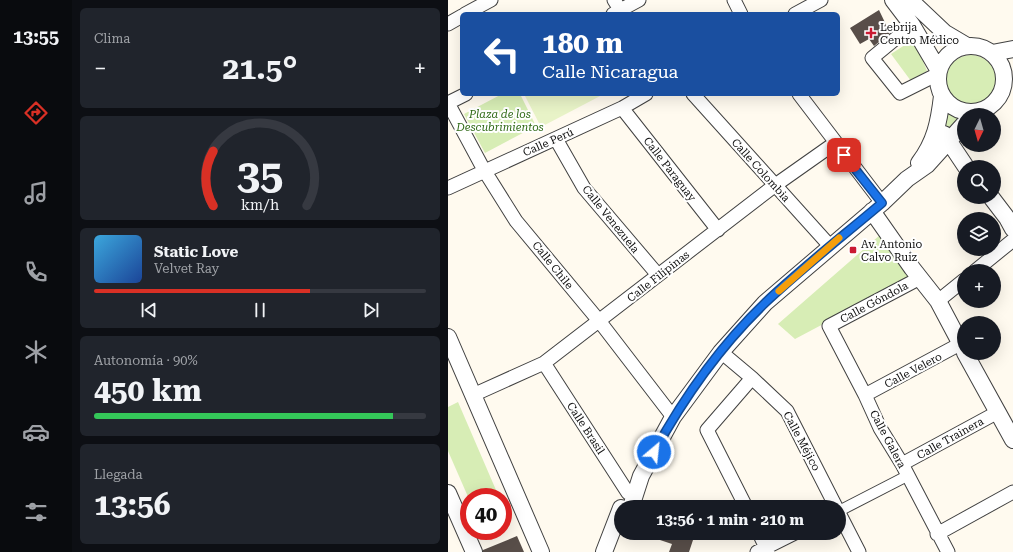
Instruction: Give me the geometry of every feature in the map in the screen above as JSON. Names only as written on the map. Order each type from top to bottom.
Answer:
[{"type":"street","points":[[470,12],[491,0]]},
{"type":"street","points":[[617,10],[639,0]]},
{"type":"street","points":[[734,0],[740,12]]},
{"type":"street","points":[[799,12],[821,0]]},
{"type":"street","points":[[893,0],[912,25],[938,73]]},
{"type":"street","points":[[910,0],[945,33],[967,46],[985,49],[992,54],[1009,73],[1003,91],[1005,98],[987,108]]},
{"type":"street","points":[[448,24],[460,17]]},
{"type":"street","points":[[912,25],[872,58],[900,93],[938,73]]},
{"type":"street","points":[[907,179],[927,152],[938,125],[942,96],[938,82],[938,73],[942,62],[949,54],[957,49],[967,46]]},
{"type":"street","points":[[992,54],[1013,50]]},
{"type":"street","points":[[448,103],[462,96]]},
{"type":"street","name":"Calle Perú","points":[[448,188],[484,170],[556,139],[622,108],[643,96]]},
{"type":"street","name":"Calle Colombia","points":[[695,96],[774,186],[830,246]]},
{"type":"street","points":[[801,96],[835,143],[877,207],[920,278],[938,301],[957,337]]},
{"type":"street","points":[[942,96],[957,110]]},
{"type":"street","name":"Calle Chile","points":[[448,103],[484,170],[516,221],[600,322],[673,416]]},
{"type":"street","name":"Calle Paraguay","points":[[622,108],[718,230]]},
{"type":"street","points":[[938,125],[961,160]]},
{"type":"street","points":[[627,500],[673,416],[721,352],[765,303],[877,207],[907,179],[927,165],[957,132]]},
{"type":"street","name":"Calle Venezuela","points":[[556,139],[584,188],[658,275]]},
{"type":"street","name":"Calle Filipinas","points":[[473,395],[544,363],[600,322],[658,275],[774,186],[835,143]]},
{"type":"street","points":[[997,204],[1011,221]]},
{"type":"street","points":[[984,264],[1013,240]]},
{"type":"street","name":"Calle Góndola","points":[[829,326],[920,278]]},
{"type":"street","points":[[938,301],[957,286]]},
{"type":"street","name":"Calle Galera","points":[[829,326],[865,395],[880,428],[948,552]]},
{"type":"street","points":[[448,337],[541,552]]},
{"type":"street","name":"Calle Méjico","points":[[721,352],[752,378],[787,411],[832,500]]},
{"type":"street","name":"Calle Velero","points":[[865,395],[957,352]]},
{"type":"street","points":[[969,360],[1013,440]]},
{"type":"street","name":"Calle Brasil","points":[[544,363],[623,500]]},
{"type":"street","points":[[742,500],[707,430],[752,378]]},
{"type":"street","name":"Calle Trainera","points":[[904,470],[998,412]]},
{"type":"street","points":[[846,507],[904,470]]},
{"type":"street","points":[[937,534],[1013,492]]},
{"type":"street","points":[[448,493],[474,552]]},
{"type":"street","points":[[846,526],[859,552]]},
{"type":"street","points":[[604,552],[614,529]]},
{"type":"street","points":[[616,552],[620,540]]},
{"type":"street","points":[[761,540],[764,551],[783,540]]},
{"type":"green space","points":[[914,39],[927,71],[911,81],[891,54]]},
{"type":"green space","points":[[966,55],[976,55],[989,62],[996,75],[996,85],[989,98],[976,105],[966,105],[957,101],[950,94],[946,85],[946,75],[950,66],[957,59]]},
{"type":"green space","name":"Plaza de los Descubrimientos","points":[[498,96],[521,96],[536,126],[485,153],[464,114]]},
{"type":"green space","points":[[525,96],[600,96],[541,127]]},
{"type":"green space","points":[[944,111],[957,118],[957,125],[950,133],[945,123]]},
{"type":"green space","points":[[880,235],[912,277],[795,339],[778,324]]},
{"type":"green space","points":[[458,402],[495,488],[464,488],[448,451],[448,407]]},
{"type":"building","name":"Lebrija Centro Médico","points":[[879,10],[890,33],[874,46],[869,39],[860,44],[850,28]]},
{"type":"building","points":[[517,536],[524,552],[483,552],[483,550],[507,540],[512,540],[512,538]]},
{"type":"building","points":[[660,540],[693,540],[689,552],[669,552],[672,544]]},
{"type":"slow traffic","points":[[779,291],[839,238]]},
{"type":"place","name":"Lebrija Centro Médico","points":[[871,33]]},
{"type":"place","name":"Av. Antonio Calvo Ruiz","points":[[853,250]]},
{"type":"route","points":[[654,452],[673,416],[699,380],[721,352],[765,303],[882,203],[844,155]]}]
